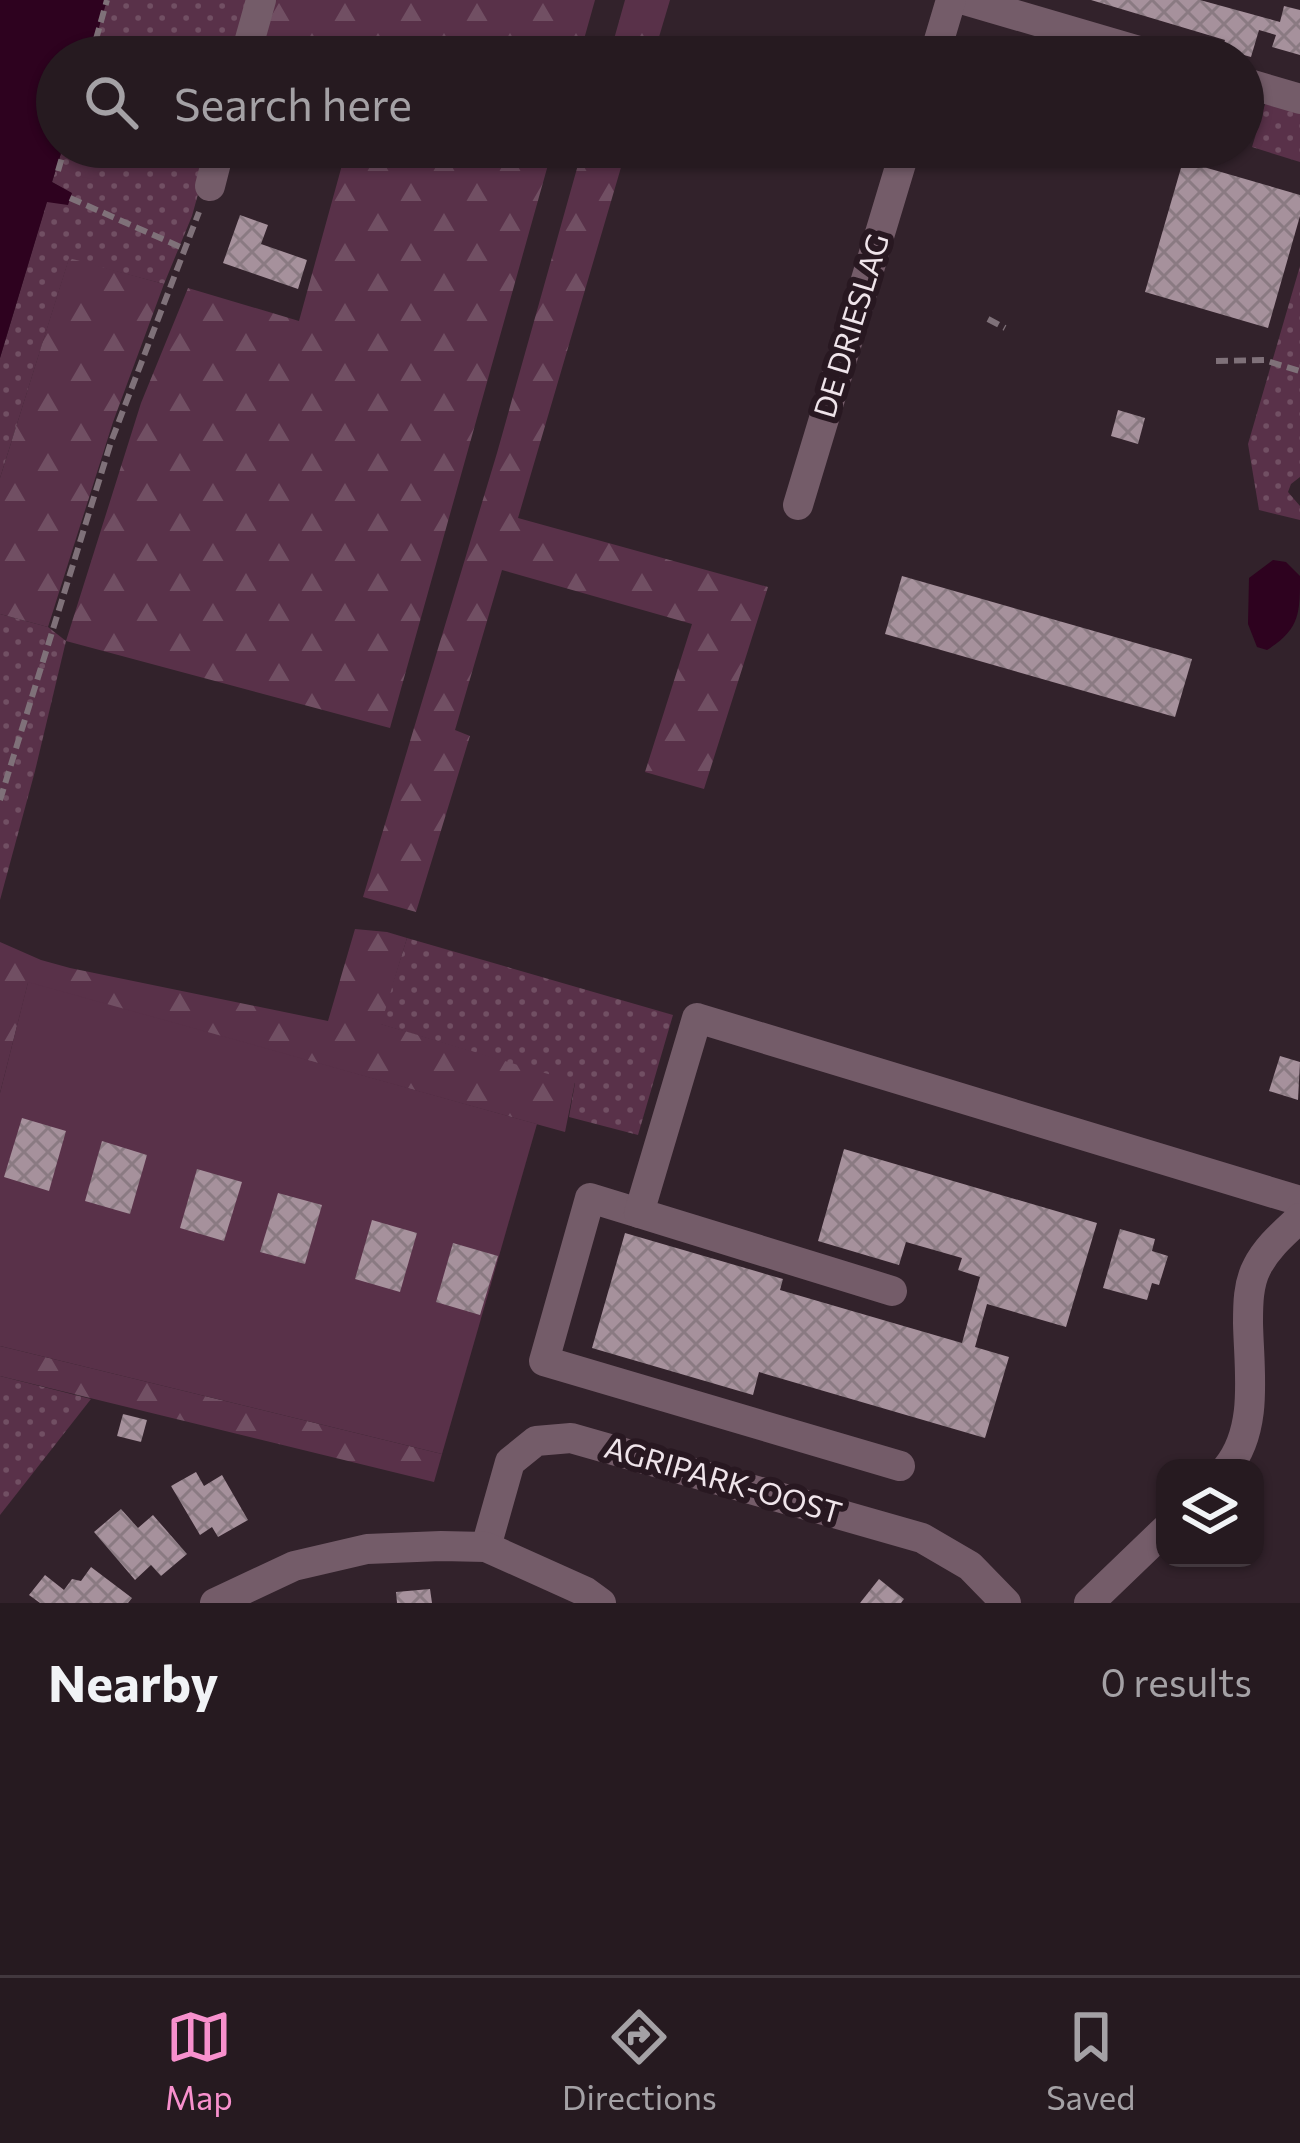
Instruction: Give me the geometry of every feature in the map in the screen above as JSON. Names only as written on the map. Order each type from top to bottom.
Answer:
[{"type":"street","points":[[251,36],[260,0]]},
{"type":"street","points":[[940,36],[951,0]]},
{"type":"street","points":[[965,0],[1088,36]]},
{"type":"street","points":[[1264,88],[1300,99]]},
{"type":"street","points":[[210,186],[215,168]]},
{"type":"street","name":"DE DRIESLAG","points":[[798,505],[900,168]]},
{"type":"street","points":[[639,1213],[697,1018],[1300,1201]]},
{"type":"street","points":[[892,1291],[590,1198],[544,1361],[899,1466]]},
{"type":"street","points":[[1234,1459],[1241,1450],[1249,1412],[1248,1303],[1254,1271],[1270,1246],[1300,1218]]},
{"type":"street","name":"AGRIPARK-OOST","points":[[486,1547],[510,1462],[536,1442],[571,1438],[922,1538],[970,1566],[1006,1603]]},
{"type":"street","points":[[1089,1603],[1156,1539]]},
{"type":"street","points":[[214,1603],[294,1566],[367,1549],[486,1547],[601,1603]]},
{"type":"path","points":[[97,36],[107,0]]},
{"type":"path","points":[[0,800],[111,442],[210,186]]},
{"type":"path","points":[[70,198],[185,249]]},
{"type":"path","points":[[988,319],[1005,328]]},
{"type":"path","points":[[1216,361],[1264,360],[1300,371]]},
{"type":"green space","points":[[107,0],[252,0],[242,36],[96,36]]},
{"type":"green space","points":[[274,0],[595,0],[585,36],[266,36]]},
{"type":"green space","points":[[625,0],[670,0],[659,36],[615,36]]},
{"type":"green space","points":[[1266,101],[1300,110],[1300,162],[1264,151]]},
{"type":"green space","points":[[56,168],[205,168],[192,216],[164,284],[69,259],[0,478],[0,358],[47,201],[71,193],[52,182]]},
{"type":"green space","points":[[341,168],[547,168],[390,728],[66,641],[141,403],[188,288],[299,321]]},
{"type":"green space","points":[[577,168],[621,168],[518,518],[768,587],[704,789],[645,772],[692,624],[502,570],[455,730],[470,736],[416,912],[363,897]]},
{"type":"green space","points":[[69,258],[164,284],[113,422],[48,627],[0,614],[0,478]]},
{"type":"green space","points":[[1300,266],[1300,477],[1288,492],[1300,506],[1300,520],[1259,510],[1248,444]]},
{"type":"green space","points":[[0,614],[48,627],[66,641],[0,900]]},
{"type":"green space","points":[[355,929],[407,938],[381,1024],[575,1082],[565,1132],[28,983],[0,1093],[0,942],[70,968],[328,1021]]},
{"type":"green space","points":[[407,938],[673,1015],[638,1135],[569,1117],[575,1083],[380,1024]]},
{"type":"green space","points":[[28,982],[537,1124],[442,1454],[0,1346],[0,1093]]},
{"type":"green space","points":[[0,1346],[442,1454],[434,1482],[0,1376]]},
{"type":"green space","points":[[0,1376],[91,1399],[0,1515]]},
{"type":"shaded area","points":[[0,0],[107,0],[96,36],[36,36],[36,168],[56,168],[52,182],[72,193],[68,205],[47,202],[0,358]]},
{"type":"shaded area","points":[[1273,560],[1286,562],[1300,576],[1299,600],[1292,627],[1267,650],[1257,647],[1248,624],[1249,578]]},
{"type":"building","points":[[1091,0],[1200,0],[1280,22],[1284,6],[1300,10],[1300,55],[1272,47],[1276,35],[1259,30],[1257,36],[1212,36]]},
{"type":"building","points":[[1181,168],[1207,168],[1300,195],[1300,216],[1268,328],[1145,292]]},
{"type":"building","points":[[240,215],[268,225],[261,244],[307,260],[298,289],[223,263]]},
{"type":"building","points":[[1118,410],[1145,418],[1138,444],[1111,436]]},
{"type":"building","points":[[902,576],[1192,659],[1175,717],[885,634]]},
{"type":"building","points":[[1280,1056],[1300,1062],[1298,1100],[1269,1091]]},
{"type":"building","points":[[22,1118],[66,1131],[49,1191],[4,1177]]},
{"type":"building","points":[[102,1141],[147,1155],[130,1214],[85,1201]]},
{"type":"building","points":[[844,1149],[1097,1223],[1066,1327],[987,1304],[975,1347],[1009,1357],[985,1438],[759,1372],[753,1395],[592,1348],[625,1233],[783,1279],[780,1290],[962,1343],[980,1277],[958,1270],[962,1258],[906,1242],[899,1265],[818,1241]]},
{"type":"building","points":[[197,1169],[242,1182],[224,1241],[180,1228]]},
{"type":"building","points":[[278,1193],[322,1205],[305,1264],[260,1252]]},
{"type":"building","points":[[372,1220],[417,1233],[400,1292],[355,1279]]},
{"type":"building","points":[[1120,1229],[1155,1239],[1152,1251],[1168,1256],[1159,1285],[1152,1283],[1147,1300],[1103,1288]]},
{"type":"building","points":[[453,1243],[498,1256],[480,1315],[436,1302]]},
{"type":"building","points":[[123,1414],[147,1420],[141,1442],[117,1436]]},
{"type":"building","points":[[196,1472],[204,1486],[222,1475],[248,1520],[218,1537],[212,1527],[200,1535],[171,1486]]},
{"type":"building","points":[[121,1509],[138,1528],[153,1515],[187,1554],[161,1576],[151,1565],[135,1580],[94,1532]]},
{"type":"building","points":[[91,1567],[132,1598],[128,1603],[40,1603],[29,1595],[45,1575],[64,1590],[72,1579],[81,1581]]},
{"type":"building","points":[[879,1579],[904,1599],[901,1603],[860,1603]]},
{"type":"building","points":[[430,1589],[432,1603],[397,1603],[396,1592]]}]
